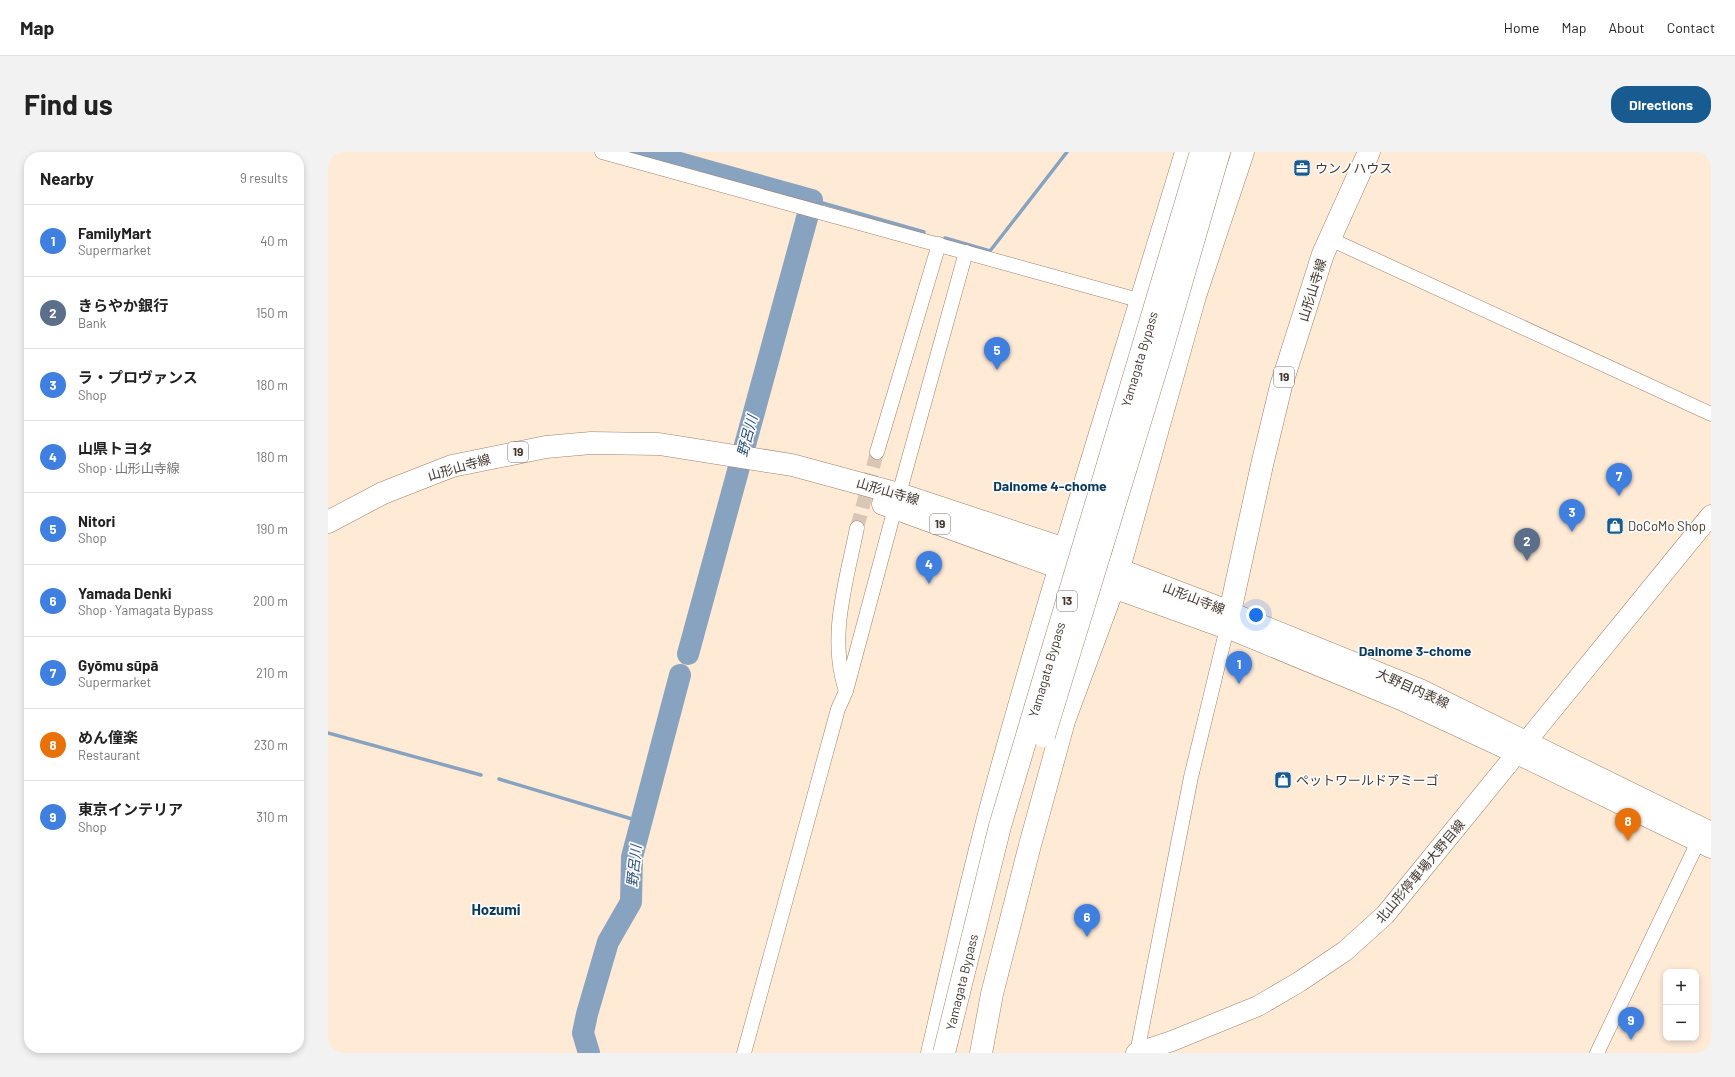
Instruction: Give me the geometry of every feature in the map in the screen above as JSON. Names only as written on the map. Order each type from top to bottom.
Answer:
[{"type":"main road","points":[[932,1053],[965,911],[1004,757],[1062,558],[1142,301],[1186,152]]},
{"type":"main road","name":"Yamagata Bypass","points":[[944,1053],[1000,826],[1202,152]]},
{"type":"main road","name":"Yamagata Bypass","points":[[966,1053],[1005,883],[1044,736],[1161,353],[1219,152]]},
{"type":"main road","points":[[981,1053],[992,994],[1030,845],[1064,721],[1116,578],[1194,296],[1243,152]]},
{"type":"main road","name":"山形山寺線","points":[[328,522],[383,493],[452,466],[501,455],[592,443],[659,444],[720,452],[822,472],[897,501],[1062,558],[1229,620],[1262,465],[1281,386],[1323,254],[1370,152]]},
{"type":"main road","name":"北山形停車場大野目線","points":[[1136,1053],[1172,1041],[1258,1006],[1299,982],[1345,951],[1385,915],[1711,515]]},
{"type":"main road","name":"大野目内表線","points":[[1229,620],[1420,689],[1522,748]]},
{"type":"main road","points":[[1522,748],[1707,841]]},
{"type":"street","points":[[602,152],[1142,301]]},
{"type":"street","points":[[1330,239],[1711,414]]},
{"type":"street","points":[[877,452],[939,244]]},
{"type":"street","points":[[744,1053],[838,709],[846,691],[966,252]]},
{"type":"street","points":[[846,691],[840,672],[838,624],[857,528]]},
{"type":"street","points":[[1136,1053],[1190,777],[1229,620]]},
{"type":"street","points":[[1597,1053],[1707,841]]},
{"type":"waterway","name":"野呂川","points":[[640,152],[812,200]]},
{"type":"waterway","points":[[945,238],[990,251],[1067,152]]},
{"type":"waterway","points":[[812,200],[924,232]]},
{"type":"waterway","name":"野呂川","points":[[688,654],[807,218]]},
{"type":"waterway","name":"野呂川","points":[[589,1053],[583,1033],[587,1014],[608,942],[631,902],[632,857],[680,675]]},
{"type":"waterway","points":[[328,733],[481,775]]},
{"type":"waterway","points":[[499,779],[642,822]]},
{"type":"tunnel","points":[[857,528],[877,452]]},
{"type":"place","name":"ウンノハウス","points":[[1302,168]]},
{"type":"place","name":"Nitori","points":[[997,370]]},
{"type":"place","name":"Gyōmu sūpā","points":[[1619,496]]},
{"type":"place","name":"DoCoMo Shop","points":[[1615,526]]},
{"type":"place","name":"ラ・プロヴァンス","points":[[1572,532]]},
{"type":"place","name":"きらやか銀行","points":[[1527,561]]},
{"type":"place","name":"山県トヨタ","points":[[929,584]]},
{"type":"place","name":"FamilyMart","points":[[1239,684]]},
{"type":"place","name":"ペットワールドアミーゴ","points":[[1283,780]]},
{"type":"place","name":"めん僮楽","points":[[1628,841]]},
{"type":"place","name":"Yamada Denki","points":[[1087,937]]},
{"type":"place","name":"東京インテリア","points":[[1631,1040]]},
{"type":"district","name":"Dainome 4-chome","points":[[1050,486]]},
{"type":"district","name":"Dainome 3-chome","points":[[1415,651]]},
{"type":"district","name":"Hozumi","points":[[496,910]]}]
